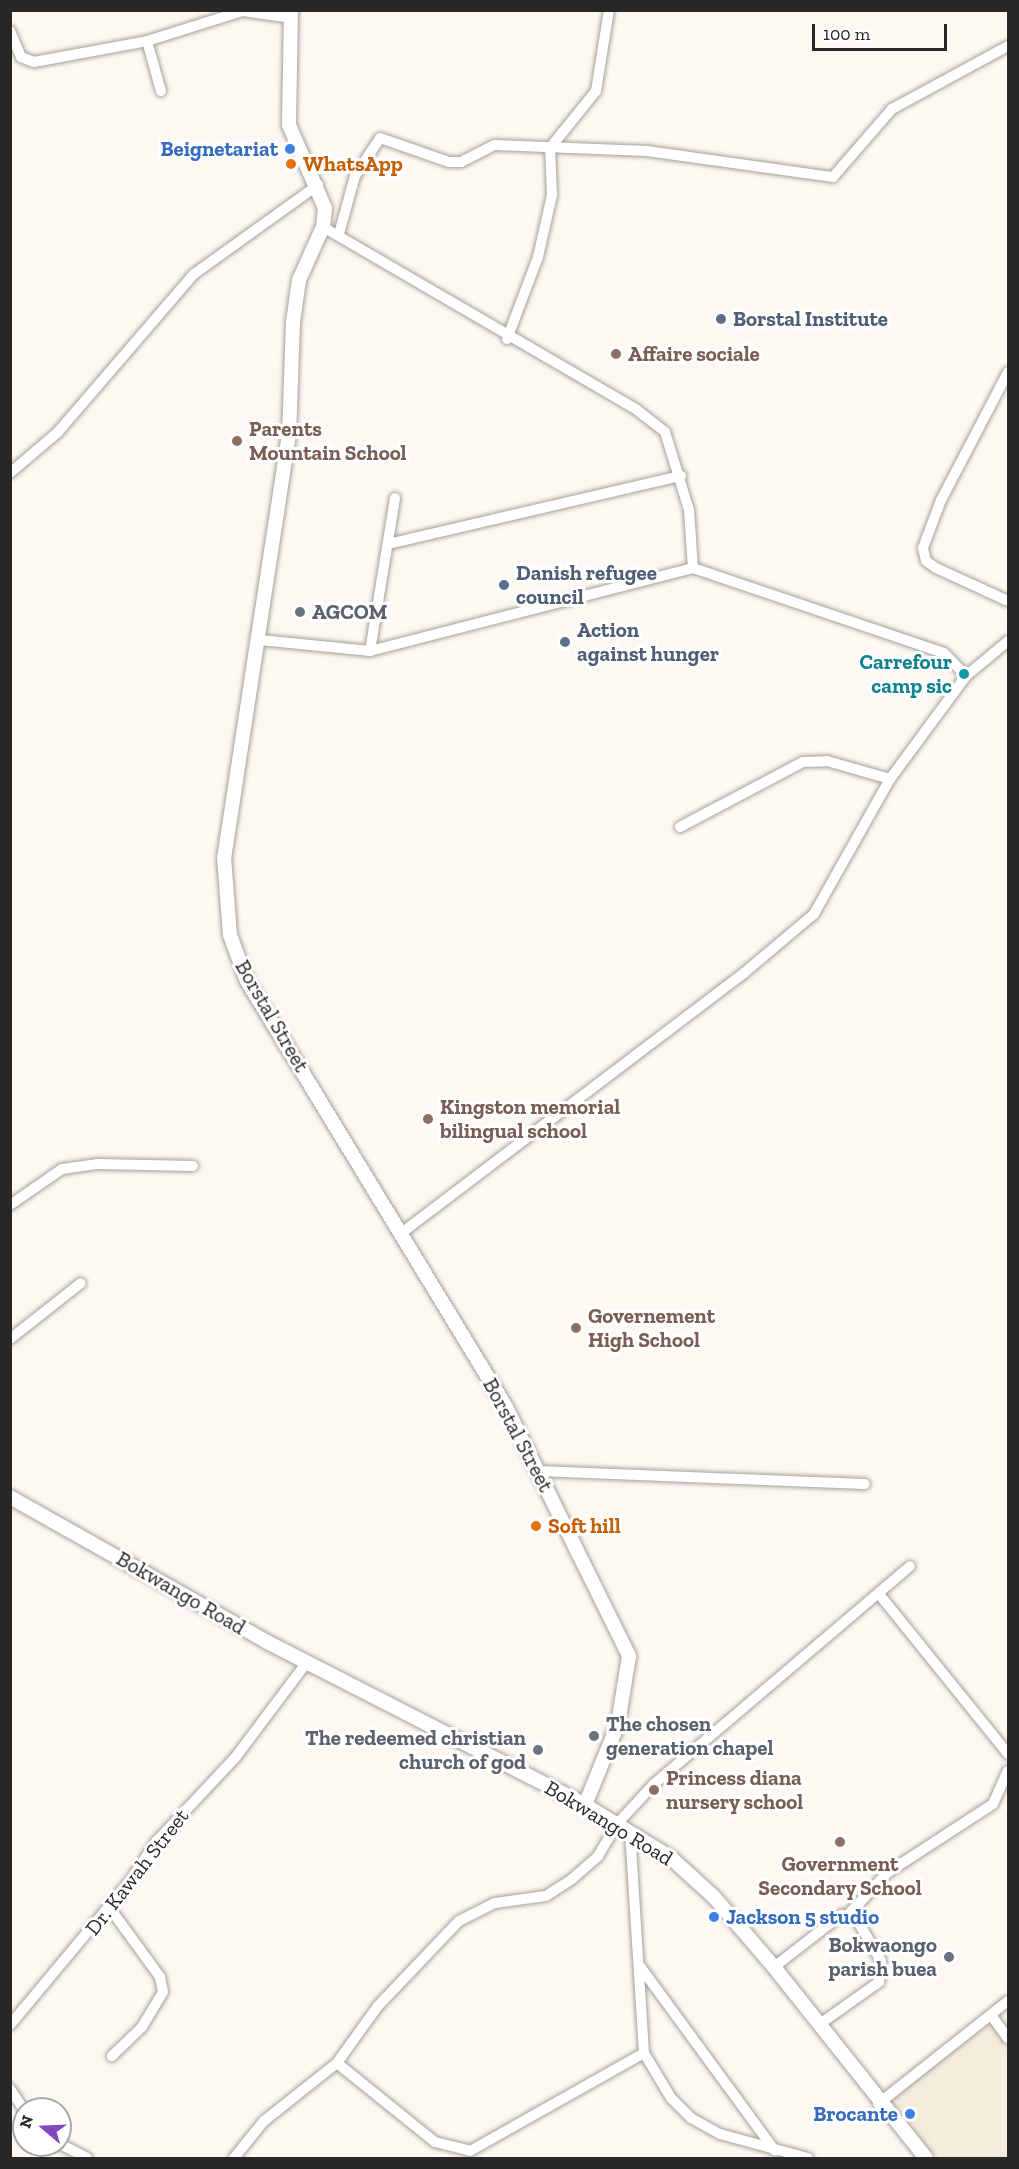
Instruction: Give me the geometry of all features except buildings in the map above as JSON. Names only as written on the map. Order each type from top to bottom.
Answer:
[{"type":"street","points":[[507,339],[538,257],[552,195],[550,148],[596,91],[609,10]]},
{"type":"street","points":[[10,31],[21,57],[34,62],[147,41],[243,11],[291,14],[289,125],[318,185],[323,227],[339,234],[507,339],[637,410],[665,432],[681,476],[693,568]]},
{"type":"street","points":[[147,41],[161,91]]},
{"type":"street","points":[[339,234],[355,176],[380,138],[448,162],[461,162],[489,145],[647,151],[833,177],[892,109],[1008,46]]},
{"type":"street","points":[[10,473],[58,432],[194,274],[318,185]]},
{"type":"street","name":"Borstal Street","points":[[323,227],[299,280],[289,434],[260,640],[224,857],[230,935],[247,981],[403,1232],[537,1471],[629,1656],[618,1724],[585,1805]]},
{"type":"street","points":[[1008,372],[941,500],[923,548],[926,561],[936,568],[1008,601]]},
{"type":"street","points":[[388,544],[681,476]]},
{"type":"street","points":[[370,651],[395,498]]},
{"type":"street","points":[[260,640],[370,651],[693,568],[944,653],[966,676]]},
{"type":"street","points":[[403,1232],[744,973],[813,914],[890,779],[966,676],[1008,641]]},
{"type":"street","points":[[680,827],[803,762],[827,761],[890,779]]},
{"type":"street","points":[[10,1205],[62,1169],[193,1166]]},
{"type":"street","points":[[10,1339],[81,1283]]},
{"type":"street","points":[[537,1471],[865,1484]]},
{"type":"street","name":"Bokwango Road","points":[[10,1497],[307,1662],[585,1805],[630,1831],[714,1897],[820,2024],[878,2104],[923,2158]]},
{"type":"street","points":[[234,2158],[264,2121],[337,2063],[378,2006],[459,1921],[495,1903],[546,1896],[598,1856],[617,1824],[654,1784],[910,1566]]},
{"type":"street","points":[[879,1594],[1008,1754]]},
{"type":"street","name":"Dr. Kawah Street","points":[[10,2025],[109,1907],[156,1842],[235,1758],[307,1662]]},
{"type":"street","points":[[774,1967],[848,1915],[887,1874],[993,1804],[1008,1771]]},
{"type":"street","points":[[630,1831],[644,2053],[671,2098],[691,2118],[775,2151],[808,2158]]},
{"type":"street","points":[[109,1907],[160,1977],[163,1992],[142,2027],[112,2056]]},
{"type":"street","points":[[820,2024],[879,1982],[880,1961],[856,1918],[848,1915]]},
{"type":"street","points":[[639,1965],[775,2151]]},
{"type":"street","points":[[878,2104],[1008,2001]]},
{"type":"street","points":[[991,2015],[1008,2038]]},
{"type":"street","points":[[337,2063],[435,2142],[470,2151],[644,2053]]},
{"type":"street","points":[[72,2150],[87,2158]]},
{"type":"shaded area","points":[[992,2022],[1008,2043],[1008,2158],[937,2158],[890,2100]]},
{"type":"place","name":"Beignetariat","points":[[290,149]]},
{"type":"place","name":"WhatsApp","points":[[291,164]]},
{"type":"place","name":"Borstal Institute","points":[[721,319]]},
{"type":"place","name":"Affaire sociale","points":[[616,354]]},
{"type":"place","name":"Parents Mountain School","points":[[237,441]]},
{"type":"place","name":"Danish refugee council","points":[[504,585]]},
{"type":"place","name":"AGCOM","points":[[300,612]]},
{"type":"place","name":"Action against hunger","points":[[565,642]]},
{"type":"place","name":"Carrefour camp sic","points":[[964,674]]},
{"type":"place","name":"Kingston memorial bilingual school","points":[[428,1119]]},
{"type":"place","name":"Governement High School","points":[[576,1328]]},
{"type":"place","name":"Soft hill","points":[[536,1526]]},
{"type":"place","name":"The chosen generation chapel","points":[[594,1736]]},
{"type":"place","name":"The redeemed christian church of god","points":[[538,1750]]},
{"type":"place","name":"Princess diana nursery school","points":[[654,1790]]},
{"type":"place","name":"Government Secondary School","points":[[840,1842]]},
{"type":"place","name":"Jackson 5 studio","points":[[714,1917]]},
{"type":"place","name":"Bokwaongo parish buea","points":[[949,1957]]},
{"type":"place","name":"Brocante","points":[[910,2114]]}]
